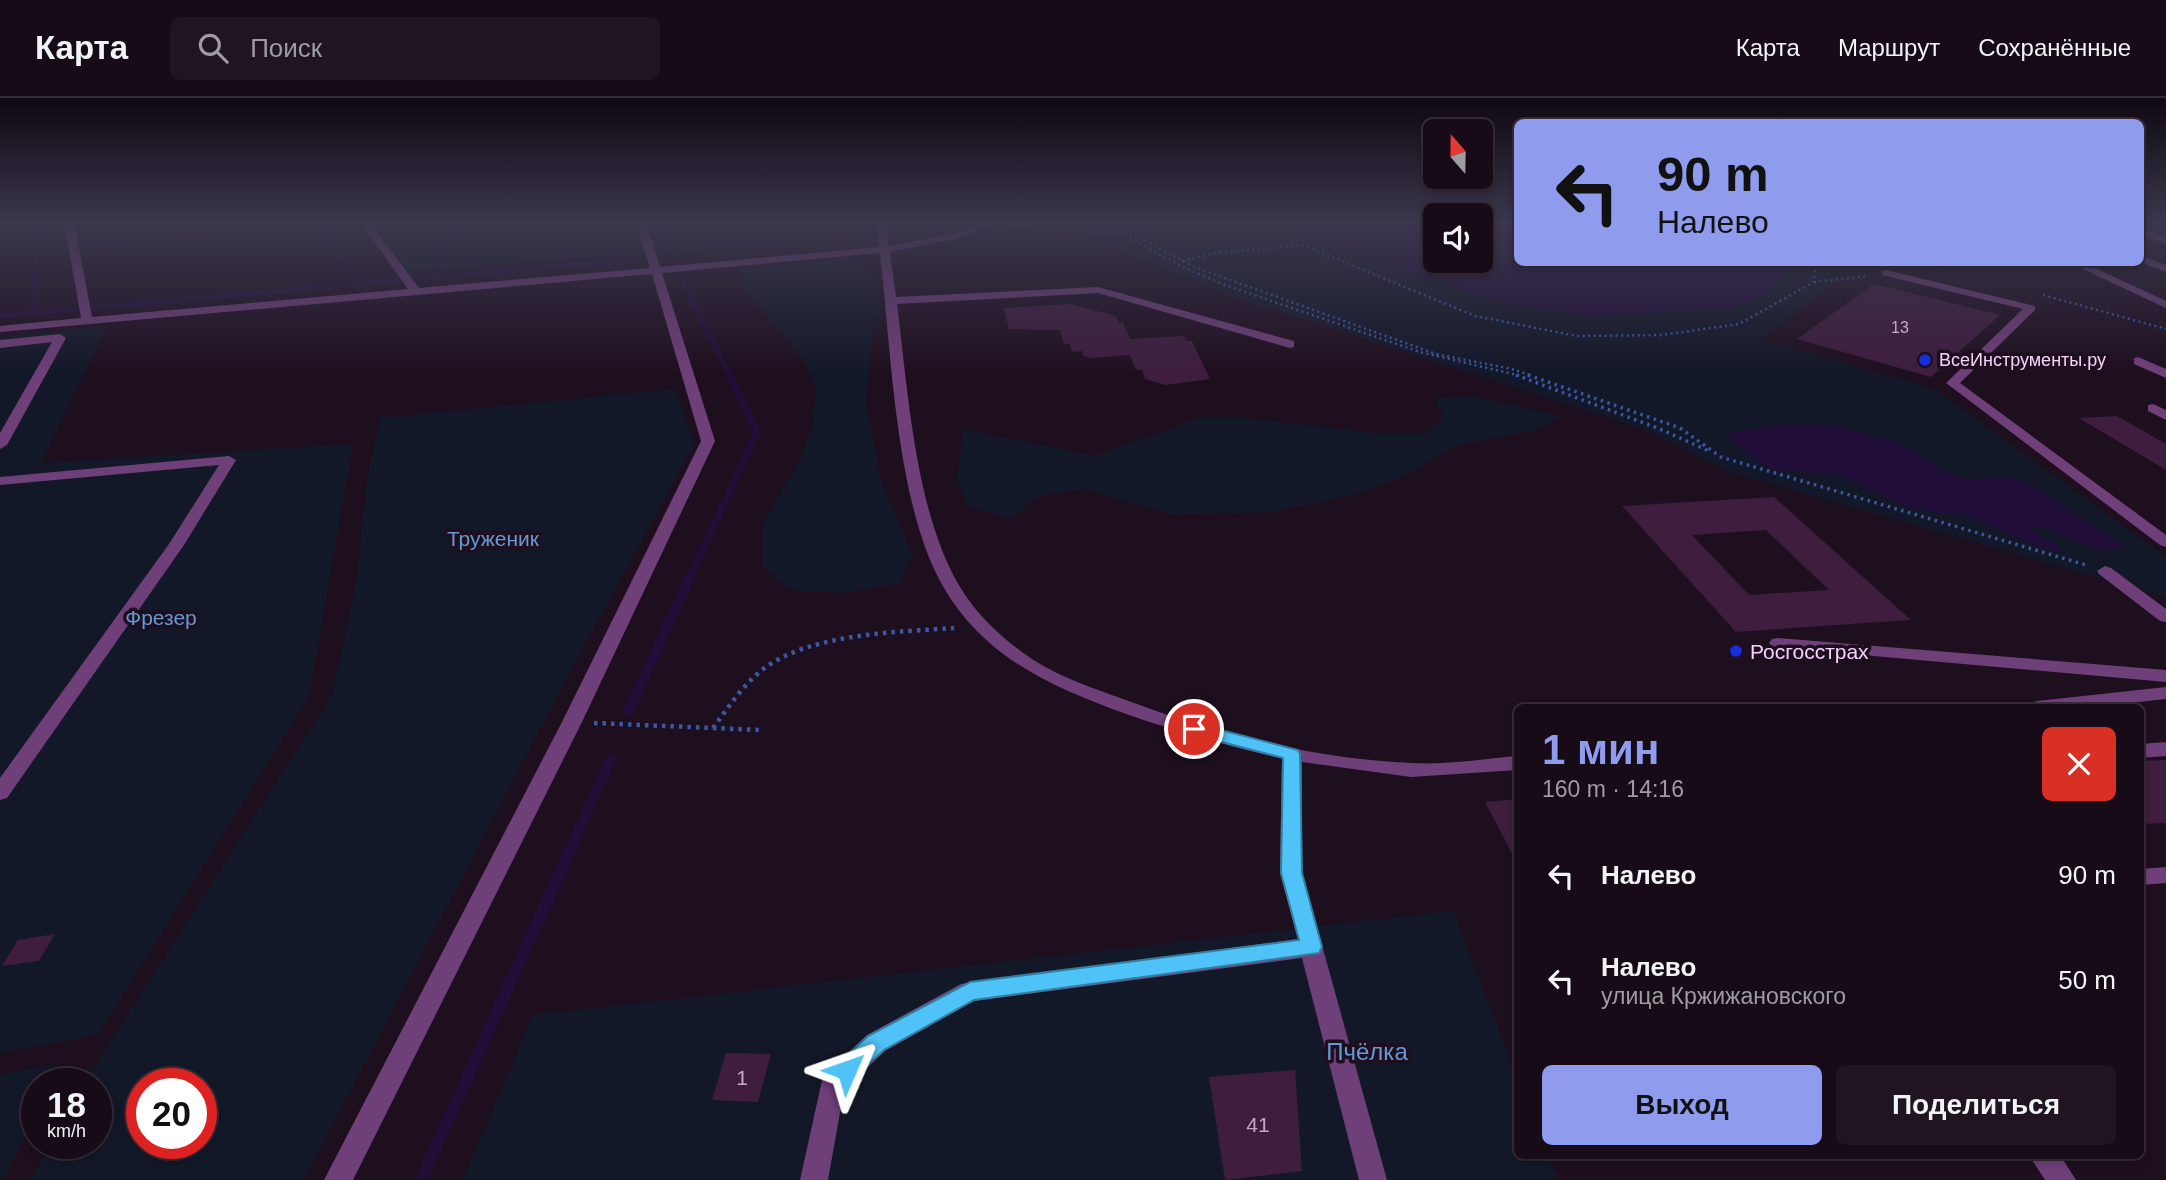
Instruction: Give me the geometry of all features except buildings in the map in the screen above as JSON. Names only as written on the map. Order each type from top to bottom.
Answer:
[{"type":"street","points":[[78,272],[87,322]]},
{"type":"street","points":[[402,272],[416,292]]},
{"type":"street","points":[[0,329],[640,272]]},
{"type":"street","points":[[338,1180],[572,722],[708,441],[657,272]]},
{"type":"street","points":[[888,272],[900,391],[923,512],[943,571],[959,599],[980,626],[1006,648],[1045,674],[1094,695],[1171,723],[1292,754],[1398,769],[1462,769],[1514,763]]},
{"type":"street","points":[[2096,272],[2166,305]]},
{"type":"street","points":[[1886,273],[2031,308],[1952,383],[2166,542]]},
{"type":"street","points":[[891,301],[1098,290],[1290,344]]},
{"type":"street","points":[[0,344],[60,338],[0,445]]},
{"type":"street","points":[[2138,361],[2166,374]]},
{"type":"street","points":[[2153,408],[2166,416]]},
{"type":"street","points":[[0,481],[229,460],[176,545],[0,793]]},
{"type":"street","points":[[2105,571],[2166,617]]},
{"type":"street","points":[[1778,643],[2166,676]]},
{"type":"street","points":[[2065,704],[2166,693]]},
{"type":"street","points":[[2144,751],[2166,748]]},
{"type":"street","points":[[1292,754],[1292,873],[1373,1180]]},
{"type":"street","points":[[2144,877],[2166,875]]},
{"type":"street","points":[[814,1180],[832,1084],[876,1043],[970,991],[1311,947]]},
{"type":"street","points":[[2046,1159],[2062,1180]]},
{"type":"path","points":[[1196,272],[1420,352],[1517,375],[1660,429],[1721,457],[2105,571]]},
{"type":"path","points":[[1212,272],[1436,354],[1512,369],[1680,428],[1721,457]]},
{"type":"path","points":[[1369,272],[1475,316],[1577,336],[1662,335],[1739,324],[1814,282],[1815,272]]},
{"type":"path","points":[[713,728],[739,694],[769,665],[798,650],[874,637],[980,626]]},
{"type":"path","points":[[572,722],[760,730]]},
{"type":"green space","points":[[740,272],[872,272],[877,282],[881,309],[871,350],[866,404],[881,480],[912,554],[901,583],[846,593],[789,590],[763,566],[763,524],[799,462],[813,427],[816,388],[805,362],[745,291],[739,279]]},
{"type":"green space","points":[[1173,272],[1858,272],[1845,274],[1763,340],[1935,389],[2166,557],[2166,600],[2158,595],[1727,471],[1638,427],[1228,295]]},
{"type":"green space","name":"Фрезер","points":[[108,325],[41,463],[353,444],[309,697],[98,1035],[0,1053],[0,337]]},
{"type":"green space","name":"Труженик","points":[[675,389],[695,443],[568,676],[304,1180],[30,1180],[42,1159],[112,1159],[112,1068],[94,1068],[332,695],[356,584],[367,480],[380,418]]},
{"type":"green space","points":[[1473,396],[1560,416],[1535,430],[1456,446],[1399,479],[1362,493],[1274,512],[1173,515],[1086,489],[1039,496],[1012,519],[968,507],[957,481],[964,429],[1094,456],[1199,418],[1244,418],[1382,434],[1426,434],[1444,417],[1435,398]]},
{"type":"green space","name":"Пчёлка","points":[[1453,911],[1514,1068],[1514,1159],[1550,1159],[1558,1180],[463,1180],[533,1015]]},
{"type":"green space","points":[[62,1063],[60,1068],[36,1068]]},
{"type":"green space","points":[[21,1071],[21,1145],[3,1180],[0,1180],[0,1075]]},
{"type":"shaded area","points":[[1411,272],[1782,272],[1769,294],[1732,308],[1594,316],[1534,309],[1483,297]]},
{"type":"shaded area","points":[[1822,425],[1892,441],[1956,476],[2025,481],[2125,547],[2100,549],[2052,530],[2027,527],[2059,546],[2062,553],[2029,543],[1965,515],[1908,507],[1838,475],[1771,470],[1744,451],[1725,433],[1775,426]]},
{"type":"waterway","points":[[33,313],[35,272]]},
{"type":"waterway","points":[[353,272],[361,284]]},
{"type":"waterway","points":[[439,277],[440,272]]},
{"type":"waterway","points":[[439,277],[489,272]]},
{"type":"waterway","points":[[361,284],[439,277]]},
{"type":"waterway","points":[[682,278],[730,376]]},
{"type":"waterway","points":[[0,316],[361,284]]},
{"type":"waterway","points":[[690,577],[757,432],[729,375]]},
{"type":"waterway","points":[[628,712],[691,575]]},
{"type":"waterway","points":[[575,838],[611,759]]},
{"type":"waterway","points":[[421,1180],[576,837]]},
{"type":"place","name":"ВсеИнструменты.ру","points":[[1925,360]]},
{"type":"place","name":"Росгосстрах","points":[[1736,651]]},
{"type":"route","points":[[847,1070],[876,1043],[970,991],[1311,947],[1292,873],[1292,754],[1194,729]]}]
